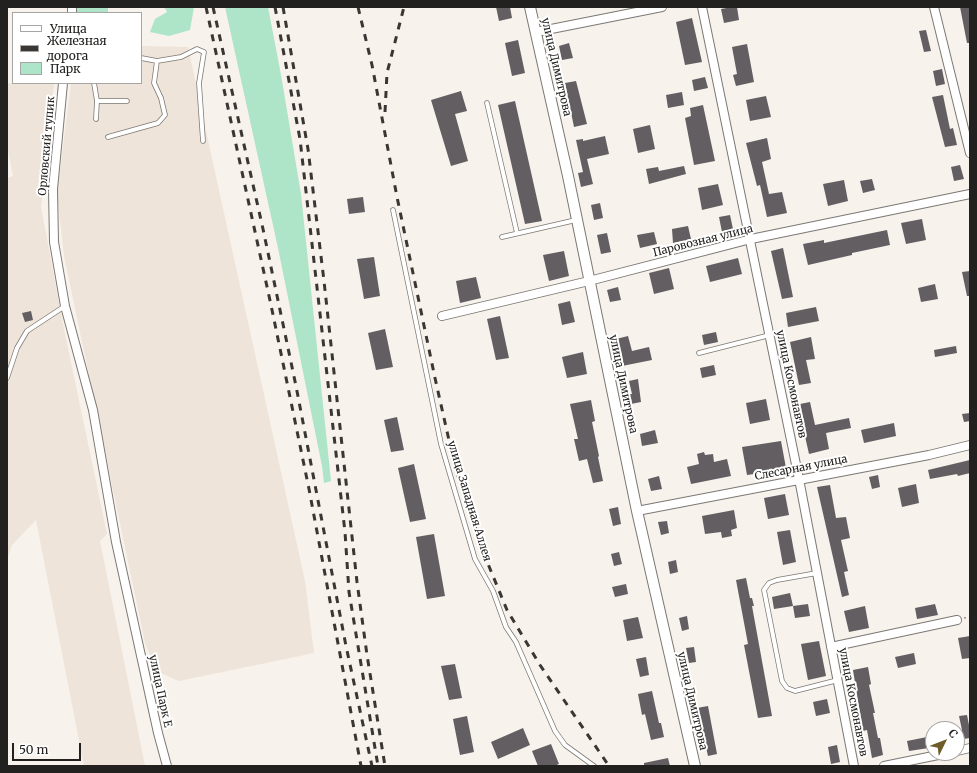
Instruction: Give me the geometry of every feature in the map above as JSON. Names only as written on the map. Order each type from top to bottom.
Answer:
[{"type":"street","name":"улица Димитрова","points":[[530,7],[577,219],[637,510],[695,766]]},
{"type":"street","points":[[536,32],[662,7]]},
{"type":"street","name":"улица Космонавтов","points":[[702,7],[751,239],[818,573],[854,766]]},
{"type":"street","points":[[934,7],[970,153]]},
{"type":"street","name":"Орловский тупик","points":[[63,84],[53,189],[54,242],[65,306],[93,410],[116,542],[134,620]]},
{"type":"street","name":"Паровозная улица","points":[[442,316],[589,281],[751,239],[970,194]]},
{"type":"street","name":"Слесарная улица","points":[[637,510],[930,455],[970,445]]},
{"type":"street","name":"улица Парк Е","points":[[134,620],[158,733],[167,766]]},
{"type":"street","points":[[831,647],[957,620]]},
{"type":"street","points":[[884,766],[925,758]]},
{"type":"lane","points":[[142,58],[157,61],[182,57],[197,49],[204,52],[199,83],[203,141]]},
{"type":"lane","points":[[108,137],[158,123],[165,115],[161,98],[154,84],[157,61]]},
{"type":"lane","points":[[94,84],[97,101],[96,119]]},
{"type":"lane","points":[[97,101],[127,101]]},
{"type":"lane","points":[[487,103],[517,233]]},
{"type":"lane","name":"улица Западная Аллея","points":[[393,210],[441,444],[475,559],[494,591],[506,627],[516,642],[555,731],[566,745],[594,766]]},
{"type":"lane","points":[[502,237],[577,219]]},
{"type":"lane","points":[[7,378],[17,348],[27,331],[65,306]]},
{"type":"lane","points":[[699,353],[770,335]]},
{"type":"lane","points":[[818,573],[777,580],[769,583],[764,590],[782,681],[787,688],[795,691],[838,680]]},
{"type":"shaded area","points":[[142,46],[188,47],[305,581],[314,653],[179,681],[156,671],[145,643],[64,256],[57,194],[71,84],[142,84]]},
{"type":"shaded area","points":[[7,83],[54,84],[41,207],[64,329],[107,534],[100,541],[145,766],[84,766],[36,520],[12,545],[7,560],[7,178],[13,176],[7,146]]},
{"type":"green space","points":[[77,7],[108,7],[108,12],[76,12]]},
{"type":"green space","points":[[164,7],[194,7],[190,30],[169,36],[150,32],[155,19],[167,12]]},
{"type":"green space","points":[[225,7],[268,7],[301,194],[331,481],[324,483],[322,466],[278,248]]},
{"type":"building","points":[[496,7],[510,7],[512,18],[499,21]]},
{"type":"building","points":[[737,7],[739,20],[724,23],[721,9]]},
{"type":"building","points":[[960,7],[970,7],[970,43],[967,43]]},
{"type":"building","points":[[692,18],[702,62],[685,65],[676,22]]},
{"type":"building","points":[[926,30],[931,51],[924,52],[919,31]]},
{"type":"building","points":[[518,40],[525,73],[512,76],[505,43]]},
{"type":"building","points":[[569,43],[573,58],[562,60],[559,46]]},
{"type":"building","points":[[747,44],[754,82],[736,86],[733,75],[737,74],[732,47]]},
{"type":"building","points":[[942,69],[945,84],[936,86],[933,71]]},
{"type":"building","points":[[705,77],[708,88],[694,91],[692,80]]},
{"type":"building","points":[[576,81],[587,124],[574,127],[565,83]]},
{"type":"building","points":[[461,91],[467,111],[455,114],[468,161],[451,166],[431,100]]},
{"type":"building","points":[[682,92],[684,105],[668,108],[666,95]]},
{"type":"building","points":[[943,95],[950,129],[953,128],[957,145],[945,147],[932,97]]},
{"type":"building","points":[[766,96],[771,117],[750,121],[746,100]]},
{"type":"building","points":[[515,101],[542,221],[525,224],[498,105]]},
{"type":"building","points":[[703,105],[715,161],[694,165],[685,118],[691,116],[690,108]]},
{"type":"building","points":[[650,125],[655,149],[638,153],[633,129]]},
{"type":"building","points":[[605,136],[609,154],[587,159],[593,184],[581,187],[578,173],[583,172],[576,140],[583,139],[583,141]]},
{"type":"building","points":[[767,138],[771,159],[762,162],[769,194],[782,192],[787,213],[767,217],[760,185],[757,186],[746,143]]},
{"type":"building","points":[[960,165],[964,179],[954,181],[951,167]]},
{"type":"building","points":[[684,166],[686,174],[649,184],[646,169],[658,167],[659,171]]},
{"type":"building","points":[[872,179],[875,190],[863,193],[860,181]]},
{"type":"building","points":[[844,180],[848,201],[828,206],[823,184]]},
{"type":"building","points":[[718,184],[723,205],[702,210],[698,188]]},
{"type":"building","points":[[363,197],[365,212],[349,214],[347,199]]},
{"type":"building","points":[[600,203],[603,218],[594,220],[591,205]]},
{"type":"building","points":[[730,215],[733,229],[722,232],[719,217]]},
{"type":"building","points":[[922,219],[926,240],[906,244],[901,223]]},
{"type":"building","points":[[688,226],[691,239],[673,243],[672,229]]},
{"type":"building","points":[[887,230],[890,245],[852,253],[852,255],[808,265],[803,244],[824,240],[824,243]]},
{"type":"building","points":[[654,232],[657,244],[640,248],[637,235]]},
{"type":"building","points":[[607,233],[611,252],[601,254],[597,235]]},
{"type":"building","points":[[783,248],[793,297],[782,299],[771,251]]},
{"type":"building","points":[[564,251],[569,276],[549,281],[543,255]]},
{"type":"building","points":[[374,257],[380,296],[364,299],[357,259]]},
{"type":"building","points":[[738,258],[742,274],[710,282],[706,266]]},
{"type":"building","points":[[669,268],[674,289],[654,294],[649,273]]},
{"type":"building","points":[[970,271],[970,296],[967,296],[962,272]]},
{"type":"building","points":[[476,277],[481,298],[460,303],[456,281]]},
{"type":"building","points":[[935,284],[938,299],[921,302],[918,288]]},
{"type":"building","points":[[618,287],[621,300],[610,302],[607,290]]},
{"type":"building","points":[[570,301],[575,322],[562,325],[558,304]]},
{"type":"building","points":[[816,307],[819,321],[788,327],[786,313]]},
{"type":"building","points":[[31,311],[33,320],[25,322],[22,313]]},
{"type":"building","points":[[500,316],[509,358],[496,360],[487,319]]},
{"type":"building","points":[[385,329],[393,367],[376,370],[368,333]]},
{"type":"building","points":[[716,332],[718,342],[704,345],[702,335]]},
{"type":"building","points":[[628,336],[632,351],[649,347],[652,360],[622,366],[616,339]]},
{"type":"building","points":[[811,337],[815,359],[806,360],[811,383],[799,385],[790,342]]},
{"type":"building","points":[[956,346],[957,353],[935,357],[934,350]]},
{"type":"building","points":[[583,352],[587,374],[567,378],[562,357]]},
{"type":"building","points":[[714,365],[716,375],[702,378],[700,368]]},
{"type":"building","points":[[638,379],[641,402],[631,404],[629,394],[632,394],[629,381]]},
{"type":"building","points":[[766,399],[770,420],[750,424],[746,403]]},
{"type":"building","points":[[591,400],[595,421],[592,422],[603,481],[593,483],[587,459],[579,461],[574,439],[578,439],[570,404]]},
{"type":"building","points":[[810,402],[815,425],[849,418],[851,428],[826,433],[829,449],[809,454],[800,404]]},
{"type":"building","points":[[970,413],[970,421],[964,422],[962,414]]},
{"type":"building","points":[[397,417],[404,450],[391,452],[384,420]]},
{"type":"building","points":[[894,423],[896,436],[864,443],[861,430]]},
{"type":"building","points":[[655,430],[658,443],[642,446],[640,434]]},
{"type":"building","points":[[781,441],[786,468],[771,471],[773,477],[762,479],[761,473],[747,475],[742,447]]},
{"type":"building","points":[[704,452],[705,455],[713,454],[714,462],[727,459],[731,476],[691,484],[687,467],[699,464],[697,454]]},
{"type":"building","points":[[970,460],[970,473],[930,479],[928,470]]},
{"type":"building","points":[[414,464],[426,519],[410,522],[398,468]]},
{"type":"building","points":[[878,475],[880,487],[872,489],[869,477]]},
{"type":"building","points":[[659,476],[662,489],[651,491],[648,479]]},
{"type":"building","points":[[916,484],[919,503],[902,507],[898,488]]},
{"type":"building","points":[[830,485],[836,518],[846,517],[850,538],[841,540],[848,571],[844,572],[849,595],[842,597],[817,487]]},
{"type":"building","points":[[785,494],[789,515],[768,519],[764,498]]},
{"type":"building","points":[[618,507],[621,524],[613,526],[609,509]]},
{"type":"building","points":[[734,510],[737,528],[731,530],[732,536],[722,538],[721,532],[705,534],[702,516]]},
{"type":"building","points":[[667,521],[669,533],[661,535],[658,522]]},
{"type":"building","points":[[790,530],[796,562],[783,565],[777,532]]},
{"type":"building","points":[[434,534],[445,596],[427,599],[416,537]]},
{"type":"building","points":[[619,552],[622,564],[614,566],[611,554]]},
{"type":"building","points":[[676,560],[678,572],[670,574],[668,562]]},
{"type":"building","points":[[746,578],[750,598],[752,598],[754,606],[752,606],[772,716],[758,718],[744,645],[748,644],[736,580]]},
{"type":"building","points":[[626,584],[628,594],[615,597],[612,587]]},
{"type":"building","points":[[790,593],[793,606],[774,609],[772,597]]},
{"type":"building","points":[[808,604],[810,616],[795,618],[793,606]]},
{"type":"building","points":[[935,604],[938,615],[917,619],[915,608]]},
{"type":"building","points":[[865,606],[869,628],[849,632],[844,611]]},
{"type":"building","points":[[687,616],[689,629],[682,631],[679,618]]},
{"type":"building","points":[[638,617],[643,638],[627,641],[623,620]]},
{"type":"building","points":[[970,636],[970,658],[962,659],[958,638]]},
{"type":"building","points":[[819,641],[826,676],[808,680],[801,644]]},
{"type":"building","points":[[694,647],[696,662],[689,663],[686,648]]},
{"type":"building","points":[[914,653],[916,664],[898,668],[895,657]]},
{"type":"building","points":[[646,657],[649,675],[640,677],[636,659]]},
{"type":"building","points":[[455,664],[462,698],[449,700],[441,666]]},
{"type":"building","points":[[868,667],[871,684],[869,685],[875,713],[873,713],[883,755],[872,758],[867,730],[863,731],[853,670]]},
{"type":"building","points":[[652,691],[659,723],[661,723],[664,737],[651,740],[645,714],[642,715],[638,694]]},
{"type":"building","points":[[827,699],[830,713],[816,716],[813,702]]},
{"type":"building","points":[[708,706],[717,754],[708,756],[697,708]]},
{"type":"building","points":[[967,715],[970,738],[965,739],[965,721],[960,721],[959,716]]},
{"type":"building","points":[[467,716],[474,752],[460,755],[453,719]]},
{"type":"building","points":[[523,728],[530,745],[498,759],[491,742]]},
{"type":"building","points":[[925,737],[925,749],[909,751],[907,741]]},
{"type":"building","points":[[551,744],[559,764],[554,766],[538,766],[532,751]]},
{"type":"building","points":[[837,745],[840,762],[831,764],[828,747]]},
{"type":"building","points":[[668,758],[670,766],[644,766],[644,763]]},
{"type":"railway","points":[[206,7],[271,305],[309,489],[361,766]]},
{"type":"railway","points":[[213,7],[263,229],[296,386],[346,646],[372,766]]},
{"type":"railway","points":[[275,7],[300,139],[345,532],[349,592],[378,766]]},
{"type":"railway","points":[[283,7],[308,149],[357,582],[385,766]]},
{"type":"railway","points":[[358,7],[372,65],[397,197],[455,467],[486,559],[507,610],[540,665],[609,766]]},
{"type":"railway","points":[[385,112],[387,73],[404,7]]}]
